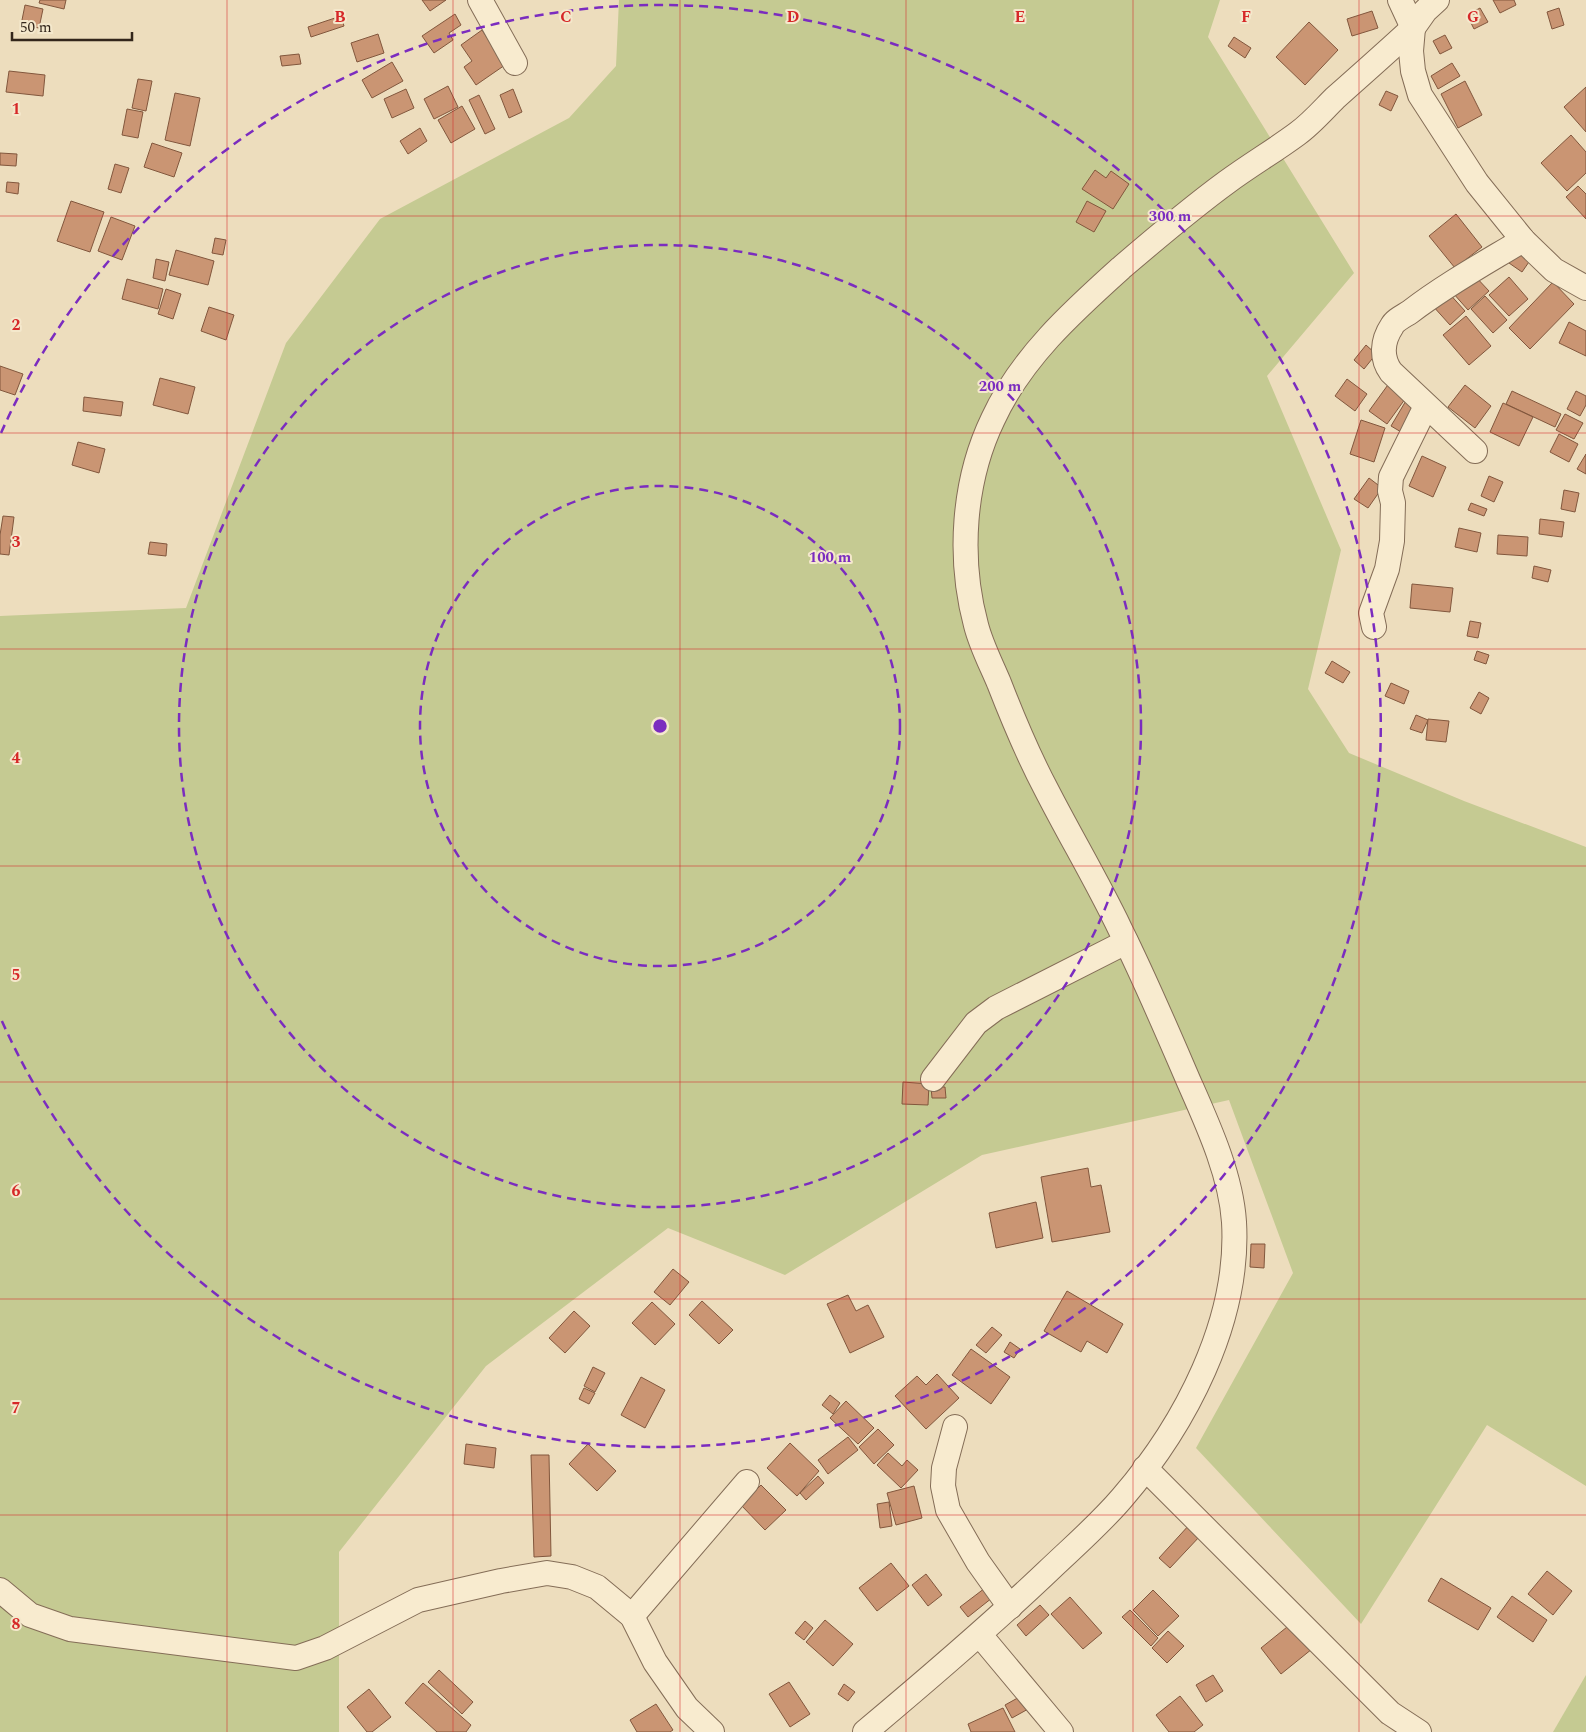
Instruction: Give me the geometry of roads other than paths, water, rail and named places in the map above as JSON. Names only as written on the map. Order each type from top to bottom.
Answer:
[{"type":"street","points":[[480,0],[515,63]]},
{"type":"street","points":[[1400,0],[1414,28],[1411,51],[1413,71],[1420,95],[1477,183],[1523,240],[1554,270],[1586,288]]},
{"type":"street","points":[[865,1732],[980,1635],[1121,1500],[1181,1417],[1217,1335],[1233,1263],[1234,1220],[1226,1178],[1208,1126],[1155,1001],[1044,786],[1014,721],[976,628],[968,581],[966,535],[970,488],[981,446],[1006,394],[1023,368],[1089,296],[1182,215],[1259,159],[1300,132],[1414,28],[1425,11],[1437,0]]},
{"type":"street","points":[[1475,452],[1385,365],[1383,356],[1385,342],[1392,325],[1428,297],[1523,240]]},
{"type":"street","points":[[1374,627],[1371,613],[1388,569],[1392,541],[1393,503],[1390,491],[1391,477],[1426,406]]},
{"type":"street","points":[[933,1079],[976,1023],[996,1008],[1126,942]]},
{"type":"street","points":[[955,1427],[944,1468],[943,1486],[948,1510],[978,1562],[1010,1607]]},
{"type":"street","points":[[1145,1468],[1390,1713],[1419,1732]]},
{"type":"street","points":[[632,1616],[747,1482]]},
{"type":"street","points":[[0,1590],[30,1615],[70,1629],[296,1658],[325,1648],[418,1600],[501,1581],[547,1573],[572,1577],[597,1588],[632,1616],[655,1662],[687,1708],[712,1732]]},
{"type":"street","points":[[980,1635],[1061,1732]]}]
